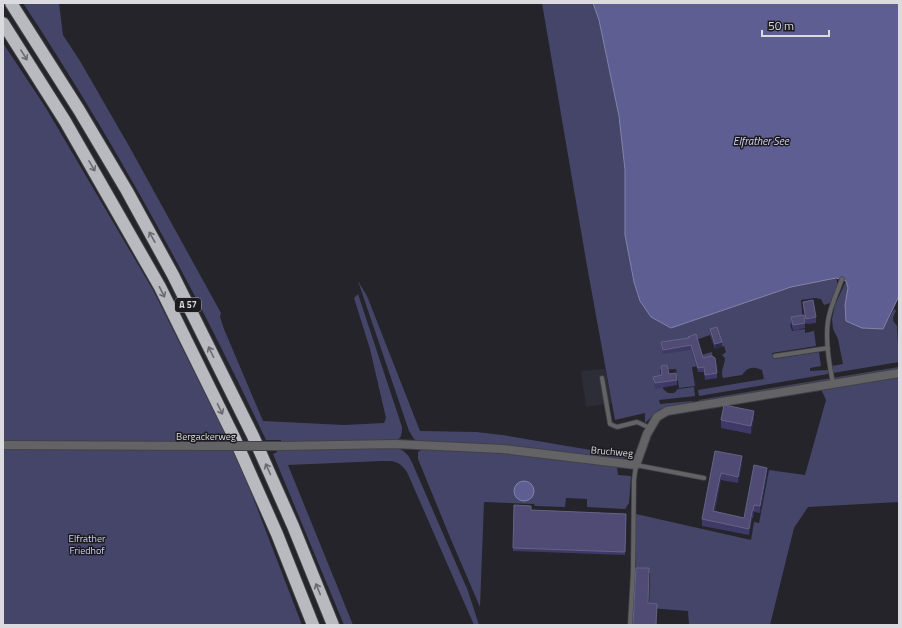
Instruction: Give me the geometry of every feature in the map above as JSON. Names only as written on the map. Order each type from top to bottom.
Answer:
[{"type":"highway","name":"A 57","points":[[11,3],[78,110],[174,276],[259,450],[293,526],[333,625]]},
{"type":"highway","name":"A 57","points":[[3,23],[65,121],[160,287],[237,444],[277,534],[313,625]]},
{"type":"street","name":"Bruchweg","points":[[410,445],[503,449],[636,465],[647,434],[657,417],[667,411],[899,373]]},
{"type":"street","name":"Bergackerweg","points":[[3,445],[410,445]]},
{"type":"lane","points":[[833,384],[828,348],[828,322],[833,301],[842,280]]},
{"type":"lane","points":[[775,356],[828,348]]},
{"type":"lane","points":[[602,378],[610,424],[617,427],[637,422],[651,428]]},
{"type":"lane","points":[[630,625],[633,573],[634,480],[636,465],[704,478]]},
{"type":"shaded area","points":[[605,369],[612,403],[586,407],[581,371]]},
{"type":"green space","points":[[23,3],[59,3],[63,35],[80,61],[129,146],[221,313],[220,317],[224,329],[263,421],[344,425],[384,423],[386,418],[370,349],[354,298],[358,294],[402,427],[399,439],[387,441],[281,442],[281,440],[266,440],[182,272],[122,163],[57,55]]},
{"type":"green space","points":[[542,3],[593,3],[599,20],[619,116],[625,170],[625,235],[634,282],[640,301],[651,317],[671,328],[791,287],[836,278],[838,285],[830,303],[824,305],[821,299],[815,298],[801,300],[803,321],[790,324],[792,331],[805,329],[805,333],[814,331],[816,346],[772,353],[774,359],[819,352],[821,366],[810,368],[810,371],[828,370],[828,374],[699,396],[698,390],[764,379],[762,370],[756,368],[746,370],[742,375],[723,378],[722,372],[725,358],[722,355],[726,352],[724,346],[715,348],[710,335],[696,340],[701,355],[712,352],[713,359],[701,366],[692,367],[695,386],[679,388],[676,369],[660,370],[663,389],[668,393],[674,393],[678,389],[694,387],[695,396],[659,400],[660,404],[692,401],[693,405],[660,409],[645,423],[645,413],[615,420]]},
{"type":"green space","name":"Elfrather Friedhof","points":[[3,43],[46,108],[153,290],[239,461],[302,625],[3,625]]},
{"type":"green space","points":[[358,281],[367,296],[420,431],[476,432],[502,435],[632,457],[631,459],[624,458],[620,460],[419,442],[414,439],[409,431]]},
{"type":"green space","points":[[846,281],[848,288],[883,329],[894,309],[896,311],[893,319],[897,326],[899,362],[833,373],[832,366],[843,364],[838,339],[833,329],[832,319],[835,305]]},
{"type":"green space","points":[[899,367],[899,371],[700,404],[699,400]]},
{"type":"green space","points":[[899,377],[899,502],[808,507],[794,528],[770,625],[689,625],[688,611],[649,608],[650,573],[636,572],[636,514],[751,540],[754,522],[759,523],[769,470],[805,475],[826,400],[821,389]]},
{"type":"green space","points":[[397,448],[406,453],[413,464],[468,591],[479,625],[474,625],[407,472],[402,466],[396,462],[386,461],[288,465],[353,625],[344,625],[273,454],[277,452],[277,449]]},
{"type":"green space","points":[[422,449],[508,452],[617,467],[618,475],[631,476],[629,503],[625,509],[587,507],[587,499],[566,498],[565,507],[484,502],[480,607],[418,459],[418,452]]},
{"type":"water","name":"Elfrather See","points":[[593,3],[899,3],[899,296],[883,329],[862,328],[846,321],[845,305],[848,288],[846,281],[836,278],[791,287],[671,328],[651,317],[640,301],[634,282],[625,235],[625,170],[619,116],[599,20]]},
{"type":"water","points":[[524,481],[531,484],[534,491],[531,498],[524,501],[517,498],[514,491],[517,484]]},
{"type":"building","points":[[813,300],[816,317],[806,319],[803,302]]},
{"type":"building","points":[[804,315],[805,323],[793,325],[791,317]]},
{"type":"building","points":[[717,327],[722,342],[715,344],[710,329]]},
{"type":"building","points":[[696,334],[703,358],[712,356],[715,358],[717,373],[705,375],[704,367],[698,368],[691,345],[663,350],[661,342],[689,338],[688,337]]},
{"type":"building","points":[[667,365],[669,374],[676,373],[677,380],[655,383],[653,377],[662,375],[661,366]]},
{"type":"building","points":[[724,405],[754,411],[751,426],[721,420]]},
{"type":"building","points":[[715,451],[742,456],[738,477],[721,473],[713,511],[744,518],[754,465],[767,468],[760,506],[754,505],[749,529],[702,519]]},
{"type":"building","points":[[514,505],[531,506],[531,510],[626,514],[625,552],[513,548]]},
{"type":"building","points":[[636,568],[649,568],[648,603],[657,604],[656,625],[633,625]]}]
